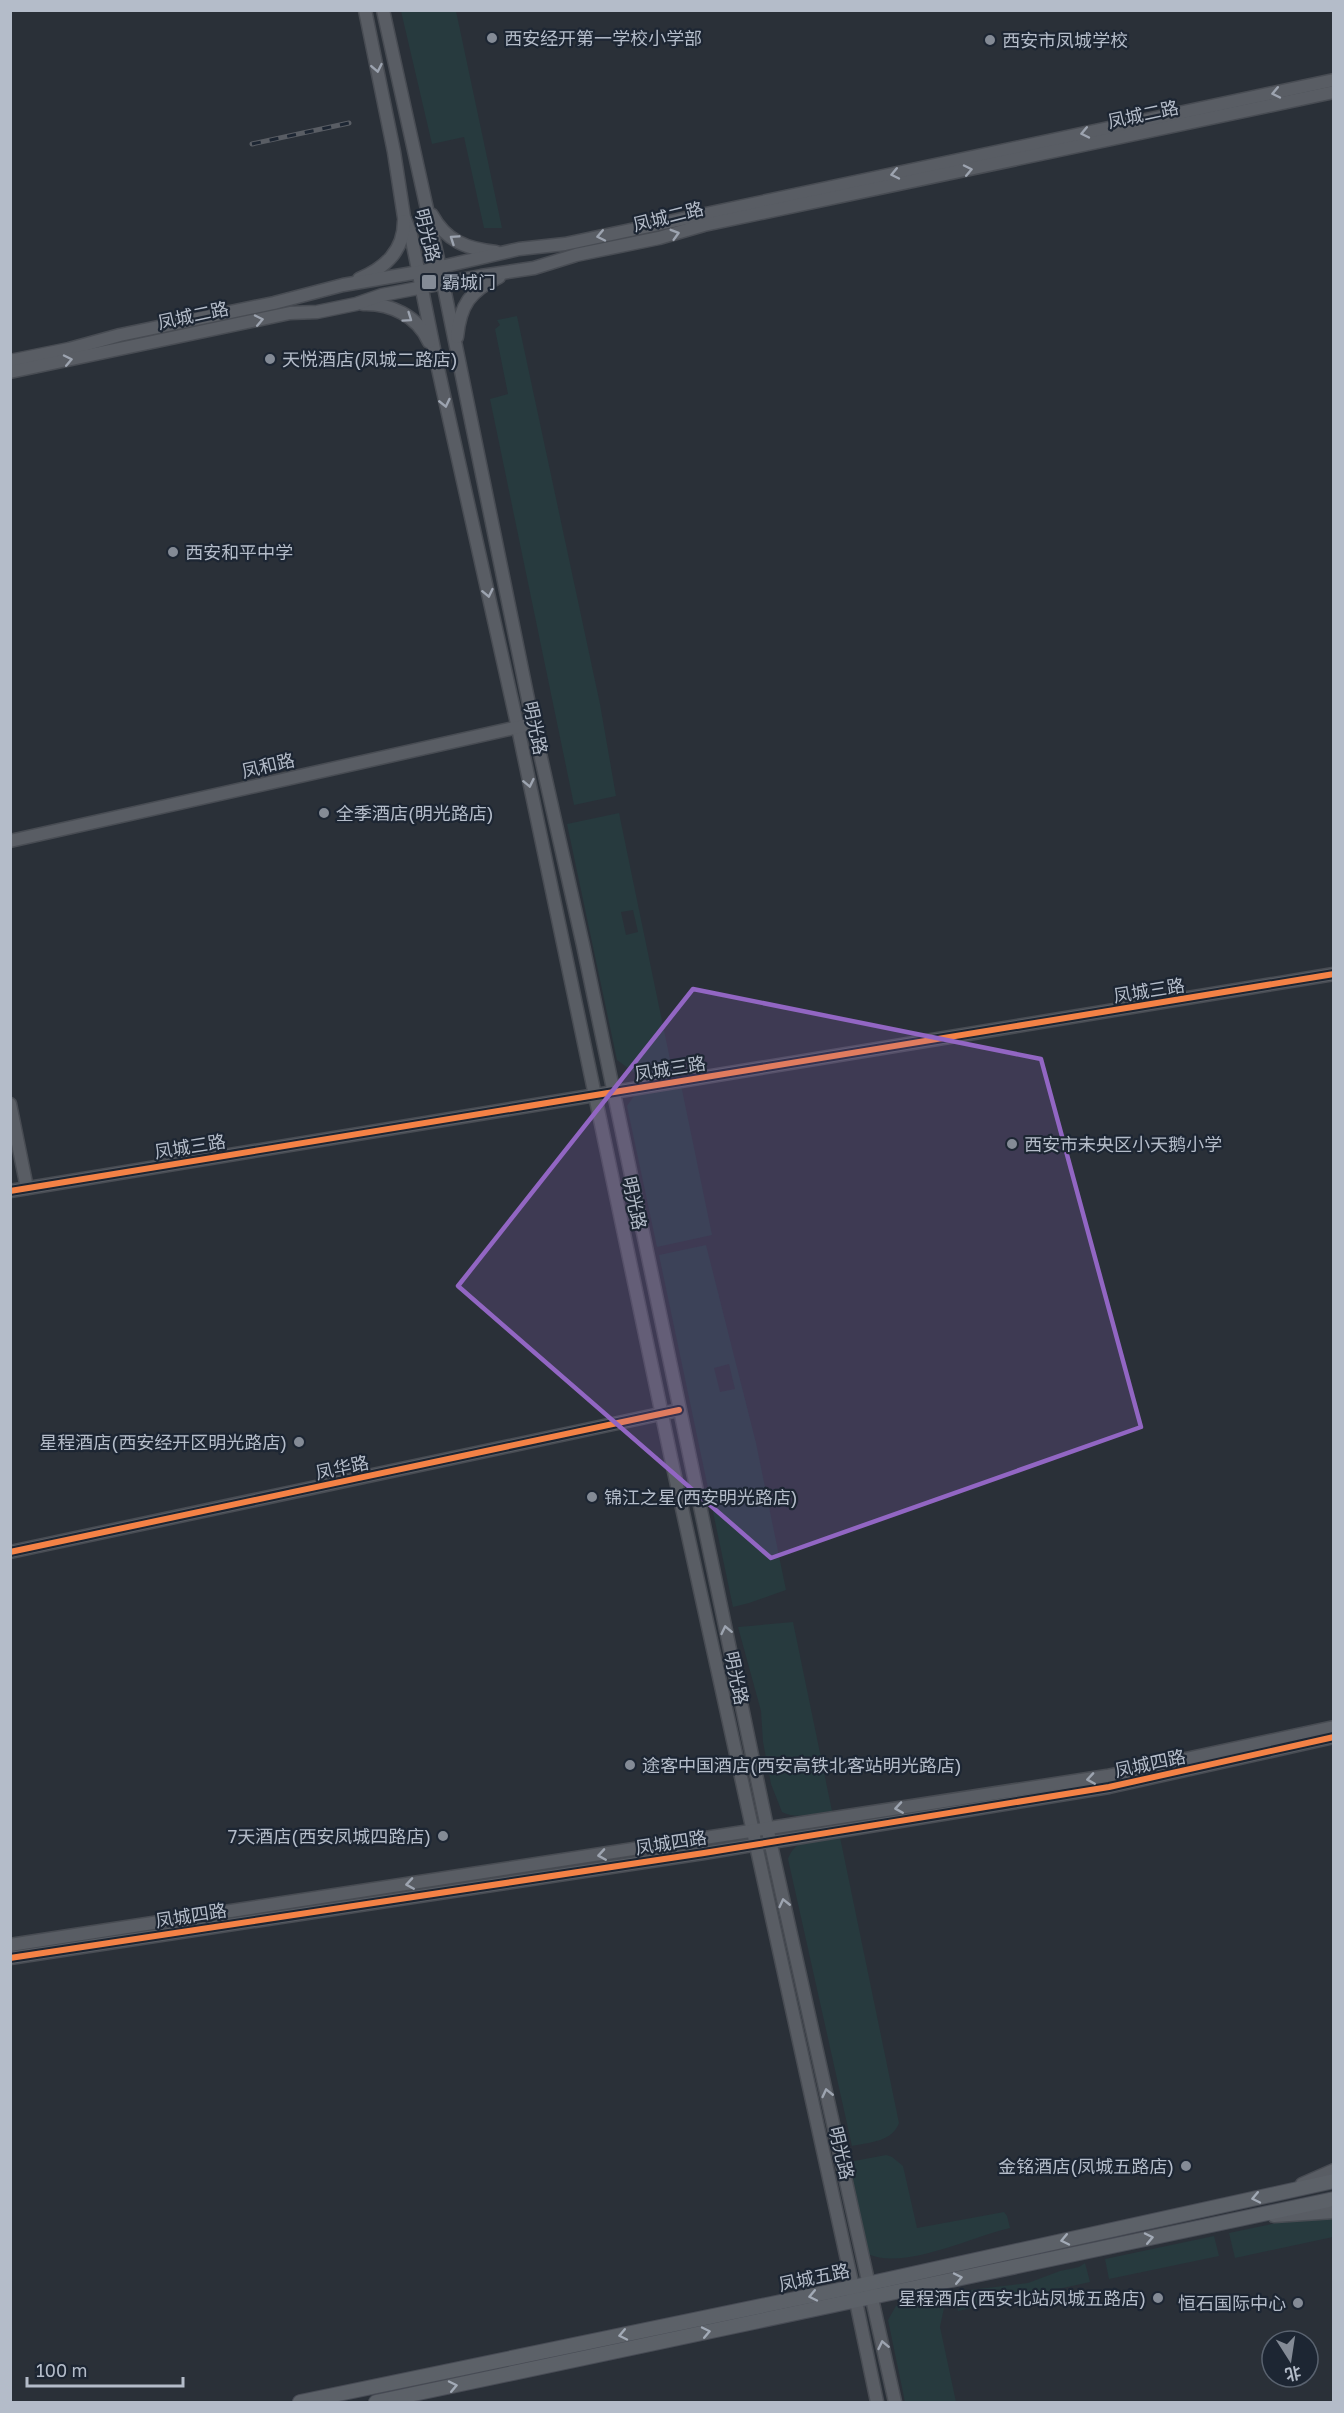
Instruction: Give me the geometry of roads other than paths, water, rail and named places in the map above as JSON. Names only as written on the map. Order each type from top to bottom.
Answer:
[{"type":"main road","name":"明光路","points":[[365,10],[394,152],[404,217],[411,236],[518,728],[662,1414],[877,2403]]},
{"type":"main road","name":"明光路","points":[[383,10],[440,268],[533,724],[614,1092],[767,1827],[895,2403]]},
{"type":"main road","name":"凤城二路","points":[[10,361],[274,303],[343,285],[440,268],[503,253],[566,244],[1334,80]]},
{"type":"main road","name":"凤城二路","points":[[10,372],[290,313],[317,312],[356,304],[382,295],[515,272],[704,225],[1334,92]]},
{"type":"main road","points":[[424,197],[439,227],[453,241],[471,249],[503,253]]},
{"type":"main road","points":[[343,285],[376,271],[387,263],[402,240],[404,217]]},
{"type":"main road","points":[[457,359],[461,313],[473,292],[487,283],[515,272]]},
{"type":"main road","points":[[356,304],[392,308],[411,318],[426,337],[437,364]]},
{"type":"main road","name":"凤和路","points":[[10,840],[533,724]]},
{"type":"main road","name":"凤城三路","points":[[10,1191],[1334,974]]},
{"type":"main road","points":[[10,1104],[27,1188]]},
{"type":"main road","name":"凤华路","points":[[10,1552],[679,1410]]},
{"type":"main road","name":"凤城四路","points":[[10,1945],[1107,1776],[1334,1727]]},
{"type":"main road","name":"凤城四路","points":[[10,1958],[755,1844],[1109,1787],[1334,1737]]},
{"type":"main road","points":[[1284,2192],[1334,2170]]},
{"type":"main road","name":"凤城五路","points":[[376,2403],[1334,2181]]},
{"type":"main road","name":"凤城五路","points":[[870,2290],[1334,2199]]},
{"type":"main road","points":[[1249,2217],[1334,2212]]},
{"type":"main road","name":"凤城五路","points":[[300,2403],[854,2294]]},
{"type":"railway","points":[[252,144],[349,123]]},
{"type":"place","name":"西安经开第一学校小学部","points":[[492,38]]},
{"type":"place","name":"西安市凤城学校","points":[[990,40]]},
{"type":"place","name":"霸城门","points":[[429,282]]},
{"type":"place","name":"天悦酒店(凤城二路店)","points":[[270,359]]},
{"type":"place","name":"西安和平中学","points":[[173,552]]},
{"type":"place","name":"全季酒店(明光路店)","points":[[324,813]]},
{"type":"place","name":"西安市未央区小天鹅小学","points":[[1012,1144]]},
{"type":"place","name":"星程酒店(西安经开区明光路店)","points":[[299,1442]]},
{"type":"place","name":"锦江之星(西安明光路店)","points":[[592,1497]]},
{"type":"place","name":"途客中国酒店(西安高铁北客站明光路店)","points":[[630,1765]]},
{"type":"place","name":"7天酒店(西安凤城四路店)","points":[[443,1836]]},
{"type":"place","name":"金铭酒店(凤城五路店)","points":[[1186,2166]]},
{"type":"place","name":"星程酒店(西安北站凤城五路店)","points":[[1158,2298]]},
{"type":"place","name":"恒石国际中心","points":[[1298,2303]]}]
